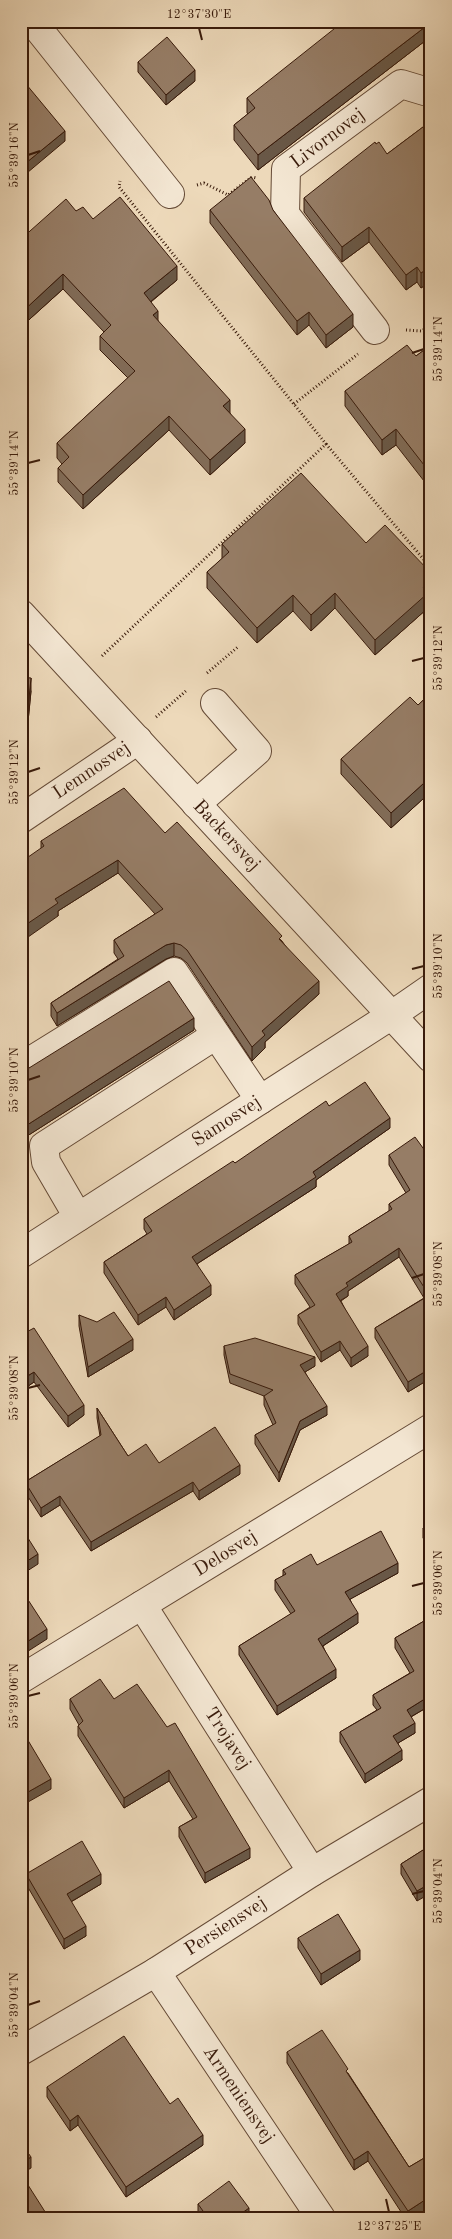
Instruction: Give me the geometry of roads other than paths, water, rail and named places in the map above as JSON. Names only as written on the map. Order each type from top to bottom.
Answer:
[{"type":"street","points":[[32,21],[170,194]]},
{"type":"street","name":"Livornovej","points":[[375,330],[285,214],[286,169],[401,84],[431,93]]},
{"type":"street","name":"Backersvej","points":[[21,614],[431,1058]]},
{"type":"street","points":[[196,804],[257,751],[215,703]]},
{"type":"street","name":"Lemnosvej","points":[[21,820],[138,740]]},
{"type":"street","points":[[21,1067],[174,972],[260,1100]]},
{"type":"street","name":"Samosvej","points":[[21,1254],[431,988]]},
{"type":"street","points":[[78,1217],[46,1162],[44,1146],[216,1035]]},
{"type":"street","name":"Delosvej","points":[[21,1679],[431,1428]]},
{"type":"street","name":"Trojavej","points":[[142,1605],[312,1872]]},
{"type":"street","name":"Persiensvej","points":[[21,2051],[156,1972],[312,1872],[431,1801]]},
{"type":"street","name":"Armeniensvej","points":[[156,1972],[321,2218]]}]
